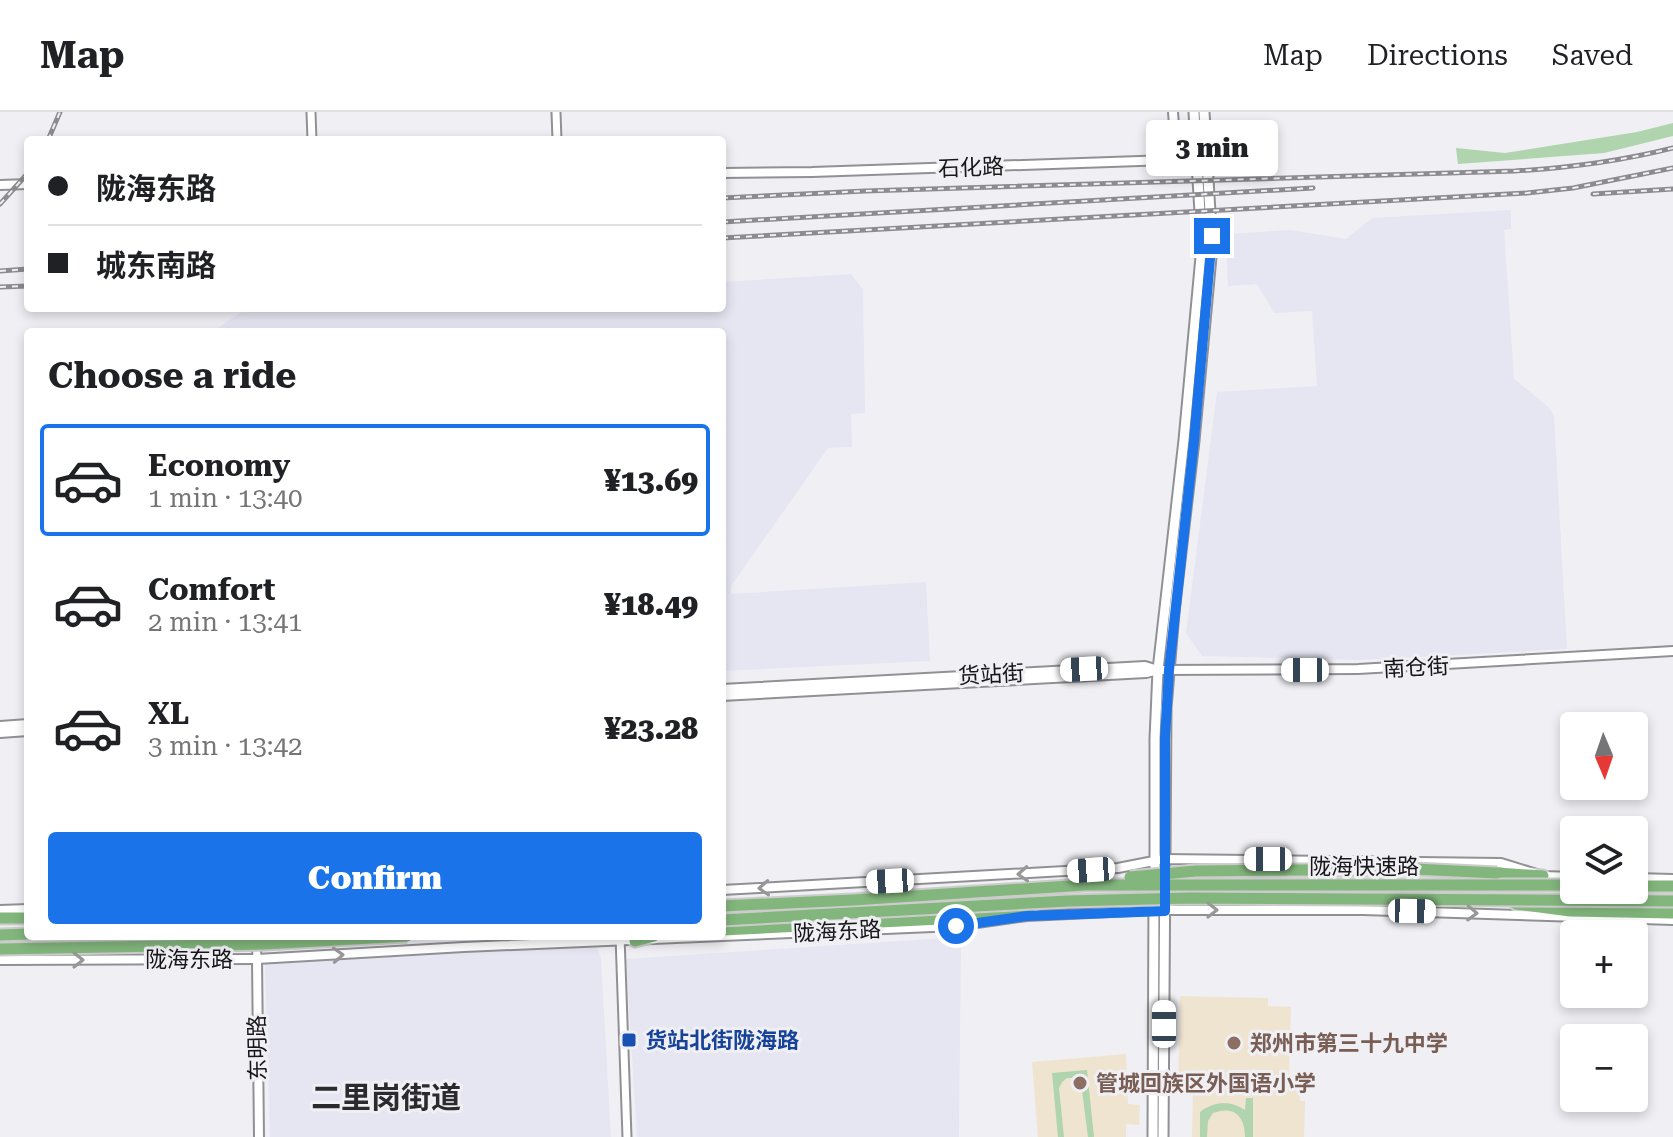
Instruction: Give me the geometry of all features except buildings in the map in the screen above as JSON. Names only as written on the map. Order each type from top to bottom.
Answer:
[{"type":"highway","points":[[1028,889],[1085,880],[1196,871],[1414,869],[1543,876]]},
{"type":"highway","name":"陇海快速路","points":[[726,906],[1085,885],[1560,885]]},
{"type":"highway","points":[[1648,886],[1673,886]]},
{"type":"highway","name":"陇海快速路","points":[[726,920],[1190,898],[1673,901]]},
{"type":"highway","points":[[1488,900],[1570,911],[1673,913]]},
{"type":"highway","points":[[726,930],[960,918],[1015,911],[1039,903]]},
{"type":"highway","points":[[0,918],[22,918]]},
{"type":"highway","points":[[0,935],[24,934]]},
{"type":"highway","points":[[0,949],[336,940]]},
{"type":"main road","points":[[1164,670],[1202,246],[1194,112]]},
{"type":"main road","points":[[1163,1137],[1165,911],[1155,739],[1194,441],[1212,256],[1204,112]]},
{"type":"main road","points":[[1153,1137],[1154,910],[1160,860]]},
{"type":"street","points":[[311,112],[312,136]]},
{"type":"street","points":[[556,112],[557,136]]},
{"type":"street","name":"石化路","points":[[726,173],[1169,160],[1176,151],[1173,112]]},
{"type":"street","points":[[0,185],[24,184]]},
{"type":"street","name":"南仓街","points":[[1164,670],[1358,669],[1673,651]]},
{"type":"street","name":"货站街","points":[[726,689],[1145,666],[1164,670]]},
{"type":"street","name":"货站街","points":[[726,696],[1164,670]]},
{"type":"street","points":[[0,726],[24,724]]},
{"type":"street","points":[[0,733],[24,731]]},
{"type":"street","points":[[726,890],[1118,868],[1160,860],[1501,863],[1543,876],[1560,877]]},
{"type":"street","points":[[1648,878],[1673,879]]},
{"type":"street","points":[[0,910],[24,909]]},
{"type":"street","name":"陇海东路","points":[[726,937],[956,926],[1027,916],[1154,910],[1377,910],[1673,920]]},
{"type":"street","points":[[256,940],[257,959]]},
{"type":"street","name":"陇海东路","points":[[0,960],[257,959],[600,940]]},
{"type":"street","points":[[620,940],[627,1137]]},
{"type":"street","name":"陇海东路","points":[[628,940],[656,940]]},
{"type":"street","name":"东明路","points":[[257,959],[259,1137]]},
{"type":"shaded area","points":[[1511,210],[1511,229],[1504,230],[1514,379],[1545,404],[1554,417],[1567,649],[1358,660],[1202,656],[1186,633],[1217,392],[1317,386],[1312,311],[1274,313],[1257,284],[1228,286],[1226,234],[1290,230],[1346,239],[1372,218]]},
{"type":"shaded area","points":[[851,274],[863,289],[865,413],[851,414],[852,447],[828,448],[731,586],[731,594],[926,582],[930,661],[726,671],[726,328],[218,328],[241,312],[726,312],[726,282]]},
{"type":"shaded area","points":[[961,937],[959,1137],[637,1137],[626,959]]},
{"type":"shaded area","points":[[596,946],[601,958],[611,1137],[270,1137],[265,962]]},
{"type":"shaded area","name":"郑州市第三十九中学","points":[[1180,996],[1268,998],[1268,1006],[1291,1007],[1289,1078],[1300,1079],[1300,1101],[1305,1101],[1304,1137],[1192,1137],[1193,1091],[1178,1090]]},
{"type":"shaded area","name":"管城回族区外国语小学","points":[[1126,1054],[1128,1104],[1140,1105],[1139,1125],[1126,1124],[1126,1137],[1038,1137],[1032,1062]]},
{"type":"green space","points":[[1673,123],[1673,136],[1604,153],[1458,164],[1456,148],[1505,153],[1637,132]]},
{"type":"green space","points":[[1087,1070],[1094,1137],[1088,1137],[1081,1083],[1067,1078],[1059,1088],[1064,1137],[1058,1137],[1052,1073]]},
{"type":"green space","points":[[1246,1098],[1253,1098],[1253,1137],[1245,1137],[1240,1118],[1227,1110],[1213,1113],[1208,1121],[1207,1137],[1200,1137],[1200,1112],[1222,1103],[1245,1110]]},
{"type":"railway","points":[[50,136],[60,112]]},
{"type":"railway","points":[[726,198],[1515,171],[1595,163],[1673,148]]},
{"type":"railway","points":[[726,238],[1527,193],[1573,188],[1673,168]]},
{"type":"railway","points":[[0,204],[24,177]]},
{"type":"railway","points":[[726,222],[1313,188]]},
{"type":"railway","points":[[1593,194],[1673,189]]},
{"type":"railway","points":[[0,271],[24,269]]},
{"type":"railway","points":[[0,287],[24,286]]},
{"type":"place","name":"货站北街陇海路","points":[[629,1040]]},
{"type":"place","name":"郑州市第三十九中学","points":[[1234,1043]]},
{"type":"place","name":"管城回族区外国语小学","points":[[1080,1083]]},
{"type":"district","name":"二里岗街道","points":[[386,1098]]},
{"type":"route","points":[[956,926],[1027,916],[1165,911],[1165,739],[1169,670],[1212,236]]}]
